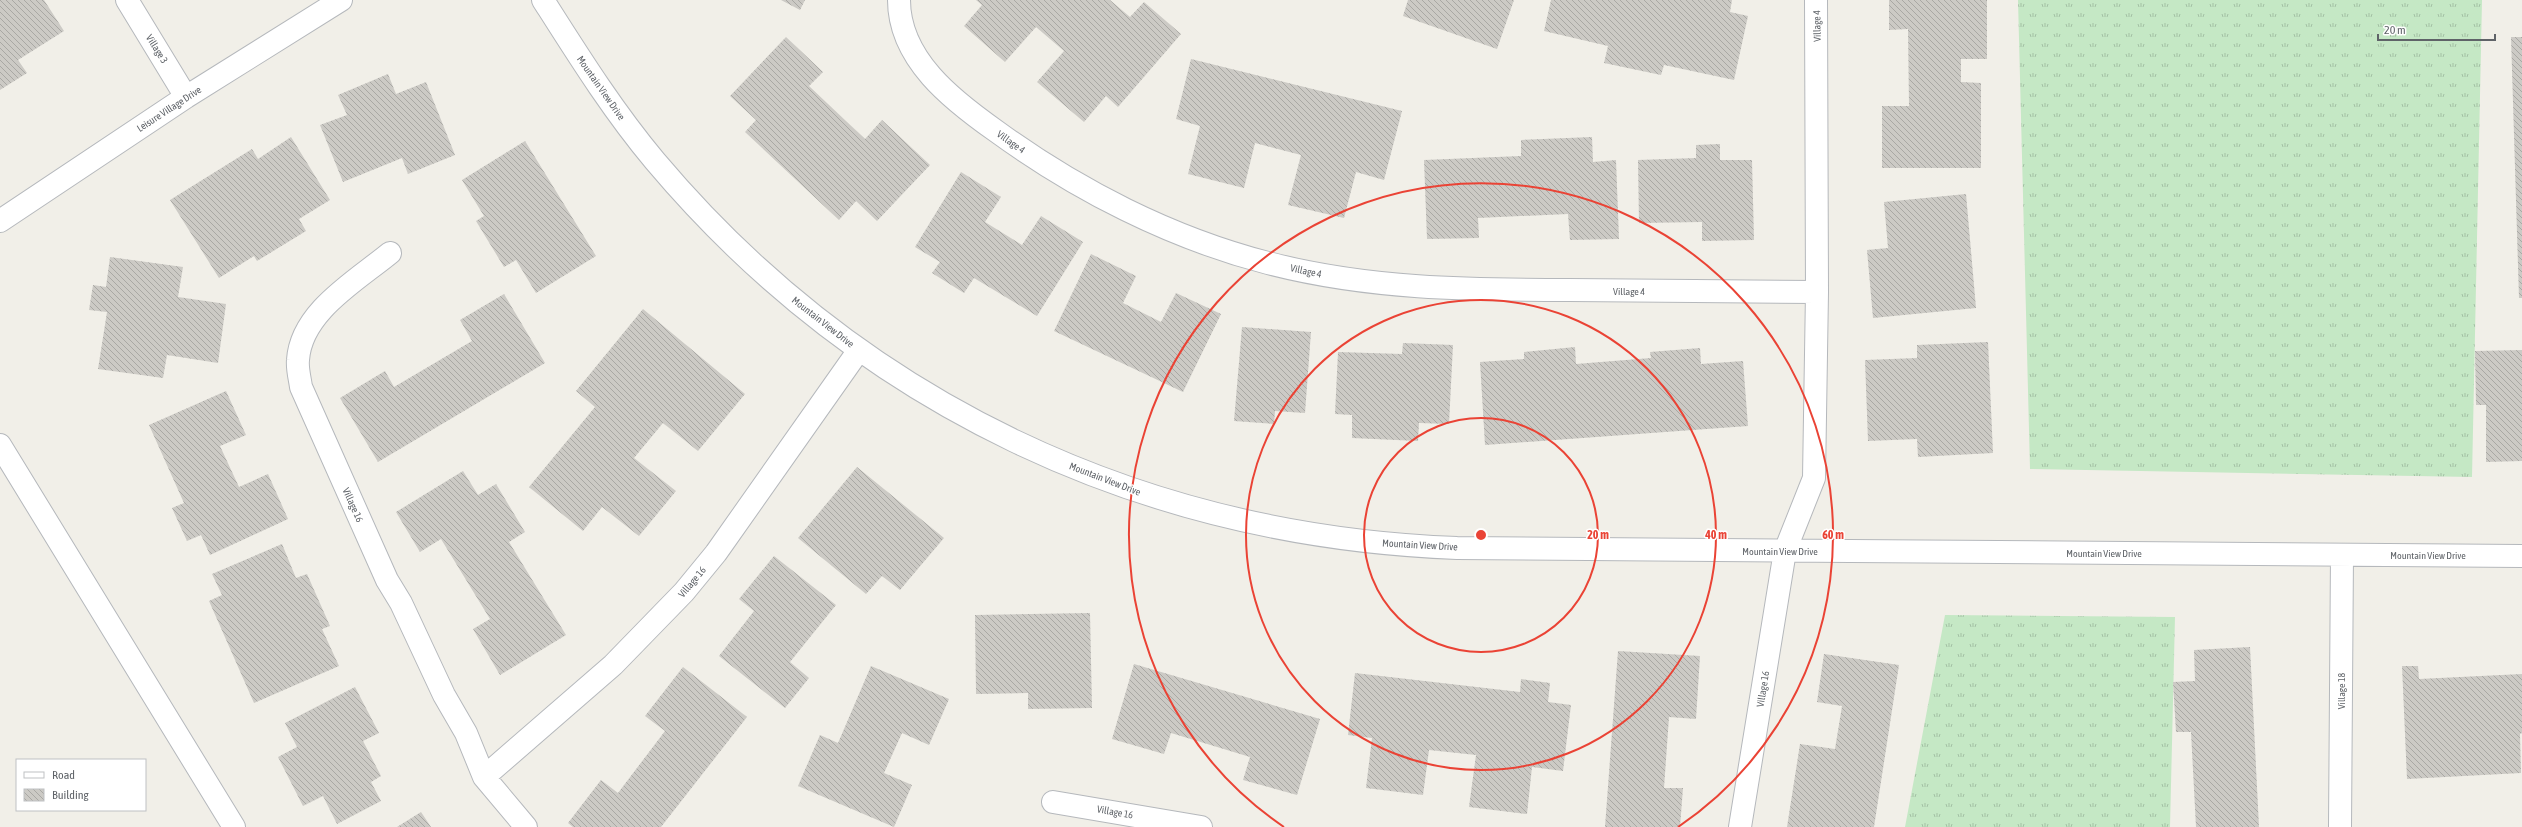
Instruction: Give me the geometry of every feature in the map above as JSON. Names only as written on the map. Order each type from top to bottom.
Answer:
[{"type":"street","name":"Village 3","points":[[127,0],[186,97]]},
{"type":"street","name":"Leisure Village Drive","points":[[0,221],[186,97],[341,0]]},
{"type":"street","name":"Mountain View Drive","points":[[543,0],[623,119],[687,198],[756,267],[788,295],[859,350],[937,400],[1023,445],[1098,478],[1144,494],[1235,520],[1342,539],[1400,546],[1785,551],[2522,556]]},
{"type":"street","name":"Village 4","points":[[899,0],[899,16],[908,43],[924,68],[948,94],[979,119],[1059,174],[1103,198],[1141,216],[1239,254],[1314,273],[1412,288],[1817,292]]},
{"type":"street","name":"Village 4","points":[[1785,551],[1814,478],[1817,292],[1816,0]]},
{"type":"street","name":"Village 16","points":[[390,254],[315,315],[303,337],[298,360],[301,387],[387,580],[401,603],[444,695],[466,733],[484,777],[526,827]]},
{"type":"street","name":"Village 16","points":[[484,777],[613,666],[684,592],[716,553],[859,350]]},
{"type":"street","points":[[0,445],[234,827]]},
{"type":"street","name":"Village 16","points":[[1740,827],[1785,551]]},
{"type":"street","name":"Village 18","points":[[2340,827],[2342,555]]},
{"type":"street","name":"Village 16","points":[[1053,802],[1201,827]]},
{"type":"green space","points":[[2018,0],[2482,0],[2472,477],[2030,469]]},
{"type":"green space","points":[[1945,615],[2175,617],[2170,827],[1905,827]]},
{"type":"building","points":[[0,0],[44,0],[64,31],[18,60],[27,73],[0,90]]},
{"type":"building","points":[[781,0],[805,0],[800,10]]},
{"type":"building","points":[[976,0],[1110,0],[1130,17],[1144,2],[1181,34],[1118,107],[1106,96],[1084,122],[1037,82],[1064,51],[1036,27],[1005,62],[964,26],[982,5]]},
{"type":"building","points":[[1408,0],[1514,0],[1497,49],[1403,16]]},
{"type":"building","points":[[1551,0],[1732,0],[1730,12],[1748,16],[1734,80],[1664,65],[1661,75],[1604,63],[1608,46],[1544,31]]},
{"type":"building","points":[[1889,0],[1987,0],[1987,59],[1961,59],[1961,82],[1981,83],[1981,168],[1882,168],[1882,106],[1909,106],[1908,29],[1889,30]]},
{"type":"building","points":[[786,37],[823,72],[809,86],[865,139],[882,120],[930,165],[877,221],[856,201],[839,220],[745,132],[756,120],[730,96]]},
{"type":"building","points":[[2511,37],[2522,37],[2522,298],[2519,298]]},
{"type":"building","points":[[1191,59],[1402,111],[1384,180],[1356,172],[1344,218],[1288,205],[1301,155],[1255,143],[1244,188],[1188,174],[1200,126],[1176,119]]},
{"type":"building","points":[[388,74],[396,94],[426,82],[455,155],[408,174],[402,158],[343,182],[320,125],[347,115],[338,95]]},
{"type":"building","points":[[291,137],[330,200],[299,219],[306,231],[257,261],[254,256],[219,278],[170,200],[252,149],[258,159]]},
{"type":"building","points":[[1592,137],[1593,162],[1616,160],[1619,239],[1570,240],[1568,214],[1478,218],[1479,238],[1427,239],[1424,160],[1521,156],[1521,140]]},
{"type":"building","points":[[525,141],[596,256],[536,293],[516,260],[504,267],[476,221],[484,216],[462,180]]},
{"type":"building","points":[[1720,144],[1720,160],[1752,160],[1754,240],[1702,241],[1702,222],[1639,223],[1638,160],[1696,158],[1696,145]]},
{"type":"building","points":[[961,172],[1001,197],[985,222],[1022,245],[1041,216],[1083,242],[1037,316],[974,278],[964,293],[932,273],[940,262],[915,247]]},
{"type":"building","points":[[1966,194],[1976,308],[1873,318],[1867,250],[1888,248],[1884,202]]},
{"type":"building","points":[[1091,254],[1136,276],[1123,303],[1161,322],[1176,293],[1221,314],[1183,392],[1054,331]]},
{"type":"building","points":[[110,257],[183,267],[178,297],[226,304],[218,363],[167,355],[163,378],[98,369],[107,312],[89,310],[93,285],[106,287]]},
{"type":"building","points":[[504,294],[545,363],[378,462],[340,398],[385,371],[394,387],[472,341],[460,320]]},
{"type":"building","points":[[643,309],[745,394],[698,451],[663,423],[634,458],[676,491],[639,536],[602,507],[583,531],[529,487],[595,407],[576,391]]},
{"type":"building","points":[[1242,327],[1311,332],[1305,413],[1275,411],[1274,424],[1234,421]]},
{"type":"building","points":[[1988,342],[1993,453],[1918,457],[1917,439],[1868,441],[1865,360],[1917,358],[1917,345]]},
{"type":"building","points":[[1403,343],[1453,345],[1449,424],[1419,423],[1418,441],[1352,438],[1352,415],[1335,414],[1338,352],[1402,354]]},
{"type":"building","points":[[1575,347],[1576,364],[1651,358],[1650,352],[1700,348],[1701,364],[1743,361],[1748,426],[1485,445],[1480,362],[1524,359],[1524,352]]},
{"type":"building","points":[[2522,350],[2522,461],[2486,462],[2486,405],[2476,405],[2475,351]]},
{"type":"building","points":[[226,391],[246,435],[220,446],[239,487],[268,474],[288,519],[210,555],[201,535],[187,541],[172,508],[184,503],[149,425]]},
{"type":"building","points":[[857,467],[944,538],[900,590],[882,576],[866,594],[798,538]]},
{"type":"building","points":[[463,471],[478,495],[496,484],[525,532],[509,542],[566,635],[500,675],[473,629],[490,619],[441,539],[420,552],[396,512]]},
{"type":"building","points":[[282,544],[296,578],[307,574],[330,626],[322,629],[339,666],[254,703],[209,601],[222,595],[212,574]]},
{"type":"building","points":[[774,556],[836,605],[790,662],[809,678],[785,708],[719,656],[754,611],[739,599]]},
{"type":"building","points":[[1090,613],[1092,708],[1028,709],[1028,693],[976,694],[975,615]]},
{"type":"building","points":[[2250,647],[2259,827],[2196,827],[2191,732],[2176,732],[2173,682],[2195,681],[2194,650]]},
{"type":"building","points":[[1618,651],[1700,656],[1696,719],[1669,717],[1664,788],[1683,788],[1680,827],[1605,827]]},
{"type":"building","points":[[1824,654],[1899,665],[1874,827],[1787,827],[1800,744],[1835,749],[1842,706],[1817,702]]},
{"type":"building","points":[[1134,664],[1320,719],[1297,795],[1243,780],[1250,757],[1171,733],[1164,754],[1112,739]]},
{"type":"building","points":[[871,666],[949,699],[929,745],[902,733],[884,773],[912,785],[894,827],[798,786],[820,735],[838,743]]},
{"type":"building","points":[[2402,666],[2418,666],[2419,679],[2522,674],[2522,733],[2520,734],[2521,773],[2407,779]]},
{"type":"building","points":[[683,667],[747,717],[661,827],[573,827],[568,823],[601,780],[618,793],[665,731],[645,716]]},
{"type":"building","points":[[1355,673],[1520,692],[1521,679],[1550,683],[1548,702],[1571,705],[1563,771],[1532,767],[1527,814],[1469,807],[1476,755],[1429,750],[1423,795],[1366,788],[1372,738],[1348,735]]},
{"type":"building","points":[[355,687],[379,733],[363,741],[381,776],[371,782],[381,801],[337,824],[323,796],[303,806],[278,757],[297,747],[285,723]]},
{"type":"building","points":[[421,812],[431,827],[397,827]]}]
